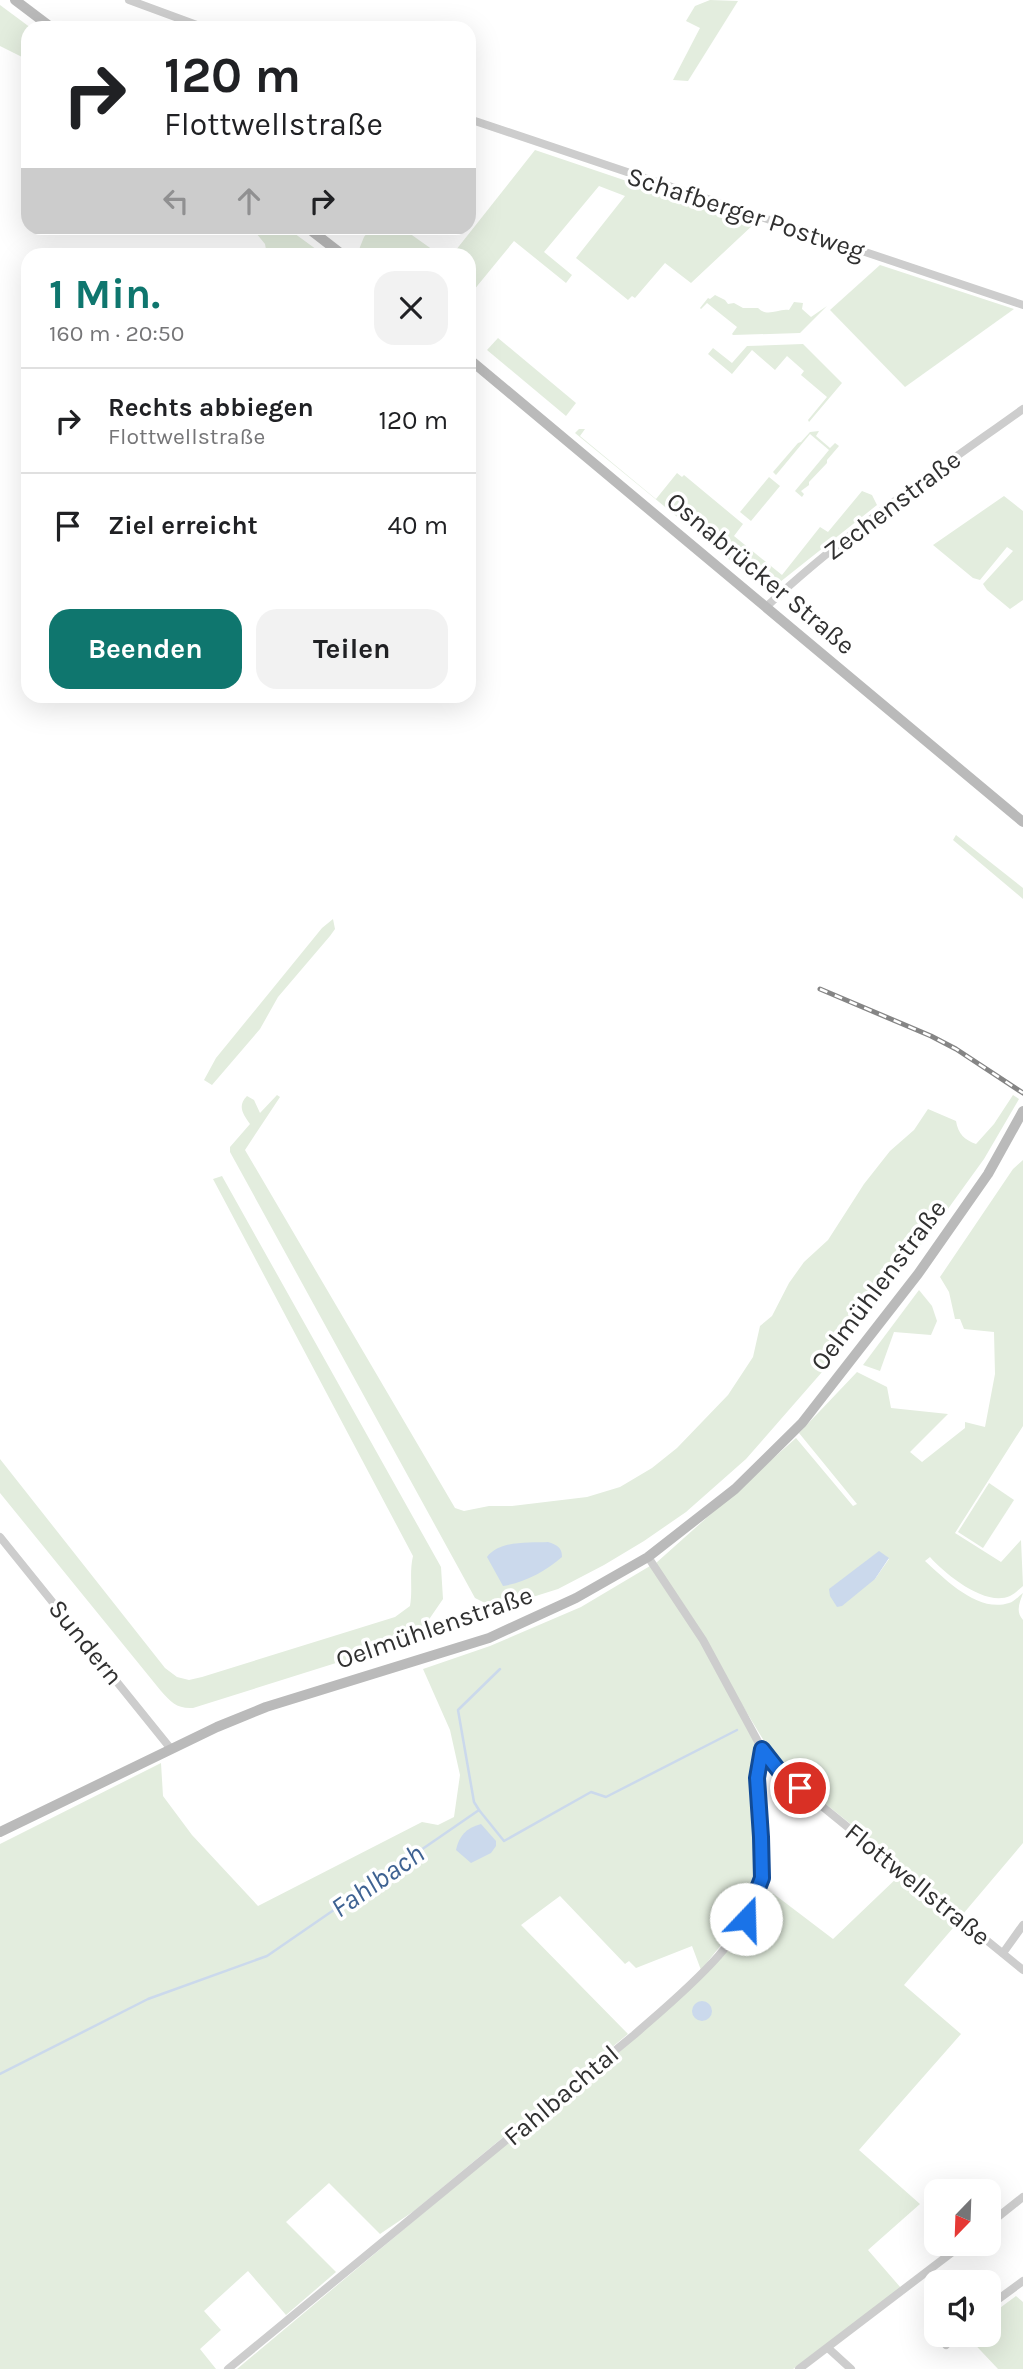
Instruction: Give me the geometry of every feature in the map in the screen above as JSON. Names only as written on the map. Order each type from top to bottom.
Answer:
[{"type":"street","points":[[15,0],[43,21]]},
{"type":"street","points":[[129,0],[186,21]]},
{"type":"street","name":"Schafberger Postweg","points":[[476,122],[1023,305]]},
{"type":"street","points":[[317,235],[334,248]]},
{"type":"street","name":"Osnabrücker Straße","points":[[476,365],[1023,822]]},
{"type":"street","name":"Zechenstraße","points":[[766,607],[810,566],[1023,409]]},
{"type":"street","name":"Oelmühlenstraße","points":[[0,1832],[171,1749],[266,1707],[489,1638],[576,1598],[648,1557],[735,1489],[802,1423],[918,1274],[988,1174],[1022,1115]]},
{"type":"street","name":"Sundern","points":[[0,1537],[171,1749]]},
{"type":"street","name":"Flottwellstraße","points":[[648,1557],[703,1640],[762,1749],[780,1772],[1023,1970]]},
{"type":"street","name":"Fahlbachtal","points":[[228,2369],[634,2035],[692,1984],[746,1919],[762,1878],[757,1778],[762,1749]]},
{"type":"street","points":[[1003,1953],[1023,1925]]},
{"type":"street","points":[[1001,2214],[1023,2197]]},
{"type":"street","points":[[799,2369],[946,2256]]},
{"type":"street","points":[[1001,2297],[1023,2281]]},
{"type":"street","points":[[828,2347],[851,2369]]},
{"type":"green space","points":[[710,0],[738,1],[688,81],[673,80],[700,28],[686,21],[695,6]]},
{"type":"green space","points":[[0,5],[22,21],[21,56],[0,46]]},
{"type":"green space","points":[[535,150],[754,224],[691,283],[665,263],[635,298],[632,296],[628,300],[576,258],[625,196],[599,186],[544,252],[572,275],[566,283],[514,241],[476,287],[476,248],[458,248],[468,235],[476,235],[476,225]]},
{"type":"green space","points":[[258,235],[297,235],[314,248],[266,248]]},
{"type":"green space","points":[[412,235],[430,248],[360,248],[364,237]]},
{"type":"green space","points":[[880,265],[1014,309],[905,387],[830,310]]},
{"type":"green space","points":[[715,295],[728,304],[758,308],[766,312],[789,310],[794,302],[803,303],[802,309],[811,317],[827,306],[800,333],[733,335],[737,327],[707,303],[700,308],[708,298]]},
{"type":"green space","points":[[498,338],[576,403],[566,416],[487,350]]},
{"type":"green space","points":[[803,344],[842,383],[809,422],[827,397],[801,375],[804,371],[787,356],[775,370],[752,350],[732,374],[708,354],[713,348],[732,363],[747,346]]},
{"type":"green space","points":[[579,429],[585,429],[580,436],[656,499],[677,473],[682,477],[684,475],[743,524],[734,536],[782,575],[820,527],[828,532],[862,491],[872,495],[877,505],[775,586],[765,589],[575,433]]},
{"type":"green space","points":[[819,431],[816,436],[830,448],[835,443],[839,446],[809,485],[801,491],[804,494],[802,497],[795,491],[829,450],[810,434],[776,475],[773,472],[810,432]]},
{"type":"green space","points":[[769,477],[780,486],[751,521],[740,512]]},
{"type":"green space","points":[[1004,496],[1023,511],[1023,600],[1010,609],[983,584],[1013,551],[1007,547],[980,580],[973,578],[933,545]]},
{"type":"green space","points":[[956,835],[1023,888],[1023,899],[953,840]]},
{"type":"green space","points":[[333,919],[335,929],[278,997],[260,1029],[212,1085],[204,1080],[216,1058],[322,928]]},
{"type":"green space","points":[[277,1095],[280,1097],[245,1150],[455,1508],[464,1511],[489,1506],[512,1506],[587,1497],[620,1487],[652,1468],[677,1448],[728,1395],[753,1357],[760,1326],[772,1316],[789,1283],[804,1262],[828,1240],[864,1184],[890,1151],[914,1130],[928,1109],[956,1121],[963,1136],[976,1144],[994,1124],[1013,1095],[1019,1099],[984,1159],[924,1242],[913,1251],[842,1343],[836,1356],[746,1459],[686,1512],[644,1541],[558,1589],[504,1606],[489,1605],[475,1598],[230,1152],[230,1147],[250,1124],[242,1110],[242,1103],[247,1096],[254,1100],[260,1113]]},
{"type":"green space","points":[[1023,1160],[1023,1426],[955,1533],[1001,1562],[1021,1540],[1023,1586],[1010,1596],[989,1597],[955,1580],[930,1557],[925,1561],[963,1593],[986,1603],[1009,1603],[1023,1593],[1019,1610],[1023,1620],[1023,1843],[963,1914],[778,1764],[656,1563],[796,1438],[853,1506],[857,1504],[799,1433],[857,1372],[887,1387],[891,1408],[948,1414],[910,1452],[922,1462],[965,1428],[965,1422],[985,1427],[995,1374],[994,1332],[964,1329],[960,1319],[955,1319],[949,1292],[940,1277],[1013,1169]],"holes":[[[879,1552],[889,1559],[875,1579],[830,1589]]]},
{"type":"green space","points":[[222,1176],[441,1567],[443,1599],[419,1634],[406,1641],[187,1708],[175,1704],[161,1691],[0,1493],[0,1459],[165,1668],[177,1677],[189,1680],[202,1677],[395,1617],[410,1606],[411,1600],[413,1556],[213,1179]]},
{"type":"green space","points":[[919,1290],[932,1306],[937,1321],[931,1335],[894,1332],[880,1371],[863,1365]]},
{"type":"green space","points":[[989,1483],[1014,1500],[983,1548],[958,1532]]},
{"type":"green space","points":[[650,1566],[700,1640],[759,1748],[758,1878],[745,1915],[701,1970],[692,1946],[636,1968],[629,1961],[625,1964],[560,1896],[521,1925],[628,2034],[414,2211],[380,2234],[329,2183],[286,2222],[336,2272],[286,2315],[248,2271],[204,2311],[221,2330],[200,2349],[216,2369],[0,2369],[0,1844],[161,1763],[163,1796],[192,1835],[258,1906],[422,1822],[438,1825],[454,1817],[460,1775],[450,1730],[423,1669],[490,1646],[581,1607]]},
{"type":"green space","points":[[901,1874],[959,1921],[904,1985],[961,2034],[859,2150],[920,2204],[868,2250],[901,2288],[793,2369],[237,2369],[654,2020],[749,1919],[762,1885],[833,1939]]},
{"type":"green space","points":[[1016,2296],[1023,2302],[1023,2369],[998,2369],[977,2347],[1001,2347],[1001,2307]]},
{"type":"water","points":[[548,1542],[558,1547],[562,1557],[534,1576],[503,1586],[487,1557],[507,1545]]},
{"type":"water","points":[[879,1551],[889,1558],[875,1579],[842,1606],[837,1607],[829,1589]]},
{"type":"water","points":[[481,1824],[496,1841],[496,1846],[491,1853],[471,1863],[456,1850],[464,1833]]},
{"type":"water","points":[[702,2001],[709,2004],[712,2011],[709,2018],[702,2021],[695,2018],[692,2011],[695,2004]]},
{"type":"waterway","points":[[479,1810],[474,1802],[458,1710],[500,1669]]},
{"type":"waterway","name":"Fahlbach","points":[[0,2074],[148,1999],[267,1956],[479,1810],[504,1841],[591,1792],[606,1797],[737,1730]]},
{"type":"railway","points":[[820,989],[931,1036],[956,1049],[1023,1093]]},
{"type":"route","points":[[746,1919],[762,1878],[757,1778],[762,1749],[780,1772],[800,1788]]}]
